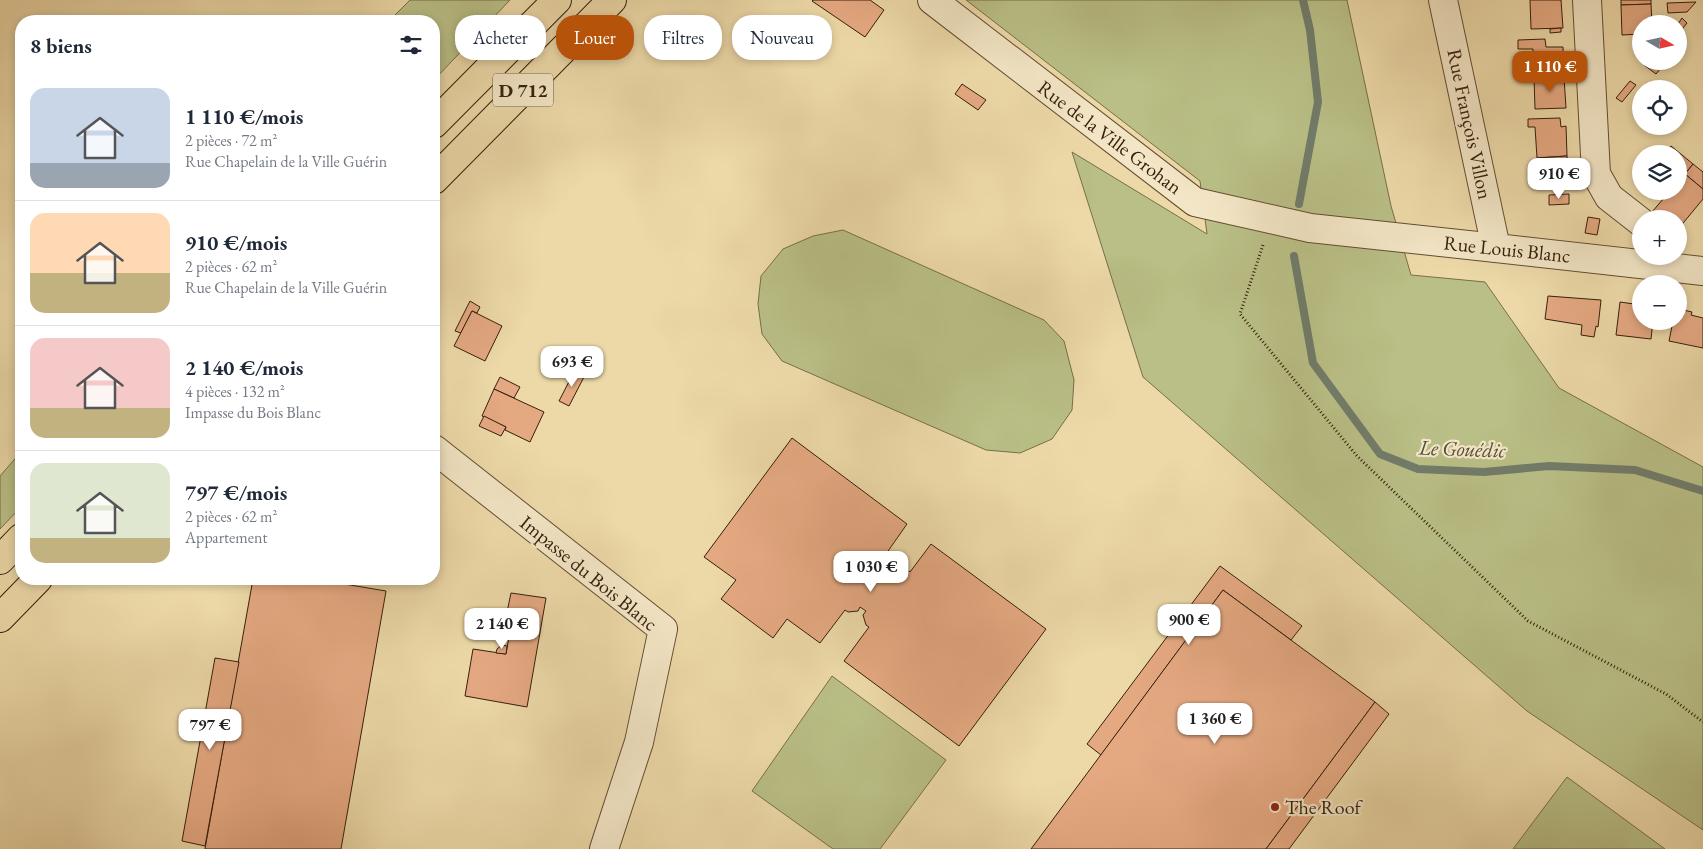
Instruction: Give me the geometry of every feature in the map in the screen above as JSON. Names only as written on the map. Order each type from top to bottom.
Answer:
[{"type":"main road","name":"D 712","points":[[440,118],[557,0]]},
{"type":"main road","name":"D 712","points":[[440,174],[612,0]]},
{"type":"main road","points":[[0,560],[15,544]]},
{"type":"main road","points":[[0,618],[32,585]]},
{"type":"street","name":"Rue de la Ville Grohan","points":[[932,0],[1195,202],[1310,228]]},
{"type":"street","name":"Rue François Villon","points":[[1443,0],[1496,248]]},
{"type":"street","points":[[1587,0],[1596,174],[1609,197],[1632,215]]},
{"type":"street","name":"Rue Louis Blanc","points":[[1310,228],[1496,248],[1632,259]]},
{"type":"street","name":"Rue Louis Blanc","points":[[1676,265],[1703,271]]},
{"type":"street","name":"Impasse du Bois Blanc","points":[[440,454],[663,629],[639,742],[604,849]]},
{"type":"path","points":[[1271,220],[1240,314],[1357,456],[1528,621],[1666,694],[1703,722]]},
{"type":"green space","points":[[410,0],[510,0],[496,15],[455,15],[455,58],[440,74],[440,15],[395,15]]},
{"type":"green space","points":[[966,0],[1347,0],[1391,206],[1411,275],[1485,282],[1559,388],[1703,467],[1703,830],[1527,711],[1143,377],[1072,152],[1207,234],[1200,181]]},
{"type":"green space","points":[[843,230],[1044,320],[1064,341],[1074,380],[1072,410],[1052,439],[1020,453],[986,450],[782,361],[762,334],[758,304],[761,276],[783,249],[813,236]]},
{"type":"green space","points":[[15,459],[15,513],[0,529],[0,476]]},
{"type":"green space","points":[[832,676],[946,760],[880,849],[833,849],[752,791]]},
{"type":"green space","points":[[1567,777],[1665,849],[1513,849]]},
{"type":"building","points":[[813,0],[870,0],[884,10],[865,37]]},
{"type":"building","points":[[1530,0],[1561,0],[1563,28],[1531,29]]},
{"type":"building","points":[[1621,0],[1651,0],[1651,4],[1621,5]]},
{"type":"building","points":[[1696,2],[1687,12],[1668,13],[1667,3]]},
{"type":"building","points":[[1651,4],[1652,15],[1632,15],[1632,34],[1622,35],[1621,5]]},
{"type":"building","points":[[1561,28],[1561,32],[1550,33],[1550,29]]},
{"type":"building","points":[[1545,39],[1546,47],[1563,47],[1564,77],[1534,78],[1533,49],[1518,49],[1518,40]]},
{"type":"building","points":[[1651,70],[1659,70],[1656,74]]},
{"type":"building","points":[[1564,77],[1566,108],[1535,109],[1534,78]]},
{"type":"building","points":[[1630,81],[1632,82],[1632,90],[1622,102],[1616,98]]},
{"type":"building","points":[[962,84],[986,100],[978,110],[955,94]]},
{"type":"building","points":[[1560,118],[1561,127],[1566,126],[1567,156],[1537,158],[1535,127],[1528,127],[1528,119]]},
{"type":"building","points":[[1567,156],[1569,186],[1539,187],[1537,158]]},
{"type":"building","points":[[1687,159],[1693,164],[1687,172]]},
{"type":"building","points":[[1693,164],[1703,172],[1703,189],[1687,176],[1687,172]]},
{"type":"building","points":[[1687,176],[1703,189],[1703,199],[1687,218],[1687,210],[1654,210],[1662,200],[1687,200]]},
{"type":"building","points":[[1569,194],[1569,204],[1549,205],[1549,195]]},
{"type":"building","points":[[1588,217],[1600,219],[1597,235],[1585,233]]},
{"type":"building","points":[[1548,296],[1601,300],[1598,327],[1596,326],[1594,337],[1581,335],[1582,325],[1545,319]]},
{"type":"building","points":[[470,301],[480,307],[477,313],[472,311],[461,333],[455,331]]},
{"type":"building","points":[[1620,302],[1632,304],[1632,330],[1652,330],[1651,339],[1616,335]]},
{"type":"building","points":[[472,311],[502,326],[485,361],[454,346]]},
{"type":"building","points":[[1687,311],[1692,312],[1691,315],[1703,318],[1703,348],[1669,341],[1671,330],[1687,330]]},
{"type":"building","points":[[575,370],[585,375],[569,406],[559,401]]},
{"type":"building","points":[[500,377],[520,387],[514,398],[494,389]]},
{"type":"building","points":[[494,389],[544,412],[530,442],[505,430],[506,427],[482,416]]},
{"type":"building","points":[[484,416],[506,427],[501,436],[479,426]]},
{"type":"building","points":[[792,438],[907,524],[886,554],[910,572],[931,544],[1046,629],[959,746],[844,661],[869,627],[866,625],[863,615],[866,611],[860,607],[858,611],[848,612],[845,610],[820,643],[787,619],[773,638],[721,599],[736,580],[704,557]]},
{"type":"building","points":[[1220,566],[1302,626],[1291,640],[1223,590],[1101,755],[1087,744]]},
{"type":"building","points":[[252,585],[350,585],[386,591],[341,849],[205,849]]},
{"type":"building","points":[[1223,590],[1375,702],[1266,849],[1031,849]]},
{"type":"building","points":[[511,593],[546,598],[527,707],[465,696],[473,649],[506,654],[513,613],[507,612]]},
{"type":"building","points":[[502,645],[507,646],[506,654],[496,653],[497,649]]},
{"type":"building","points":[[215,658],[239,662],[205,846],[182,841]]},
{"type":"building","points":[[1375,702],[1389,714],[1289,849],[1266,849]]},
{"type":"waterway","name":"Le Gouédic","points":[[1299,204],[1318,102],[1310,30],[1303,0]]},
{"type":"waterway","name":"Le Gouédic","points":[[1294,256],[1313,363],[1380,454],[1418,469],[1484,472],[1549,466],[1635,470],[1703,491]]},
{"type":"place","name":"The Roof","points":[[1275,807]]}]
